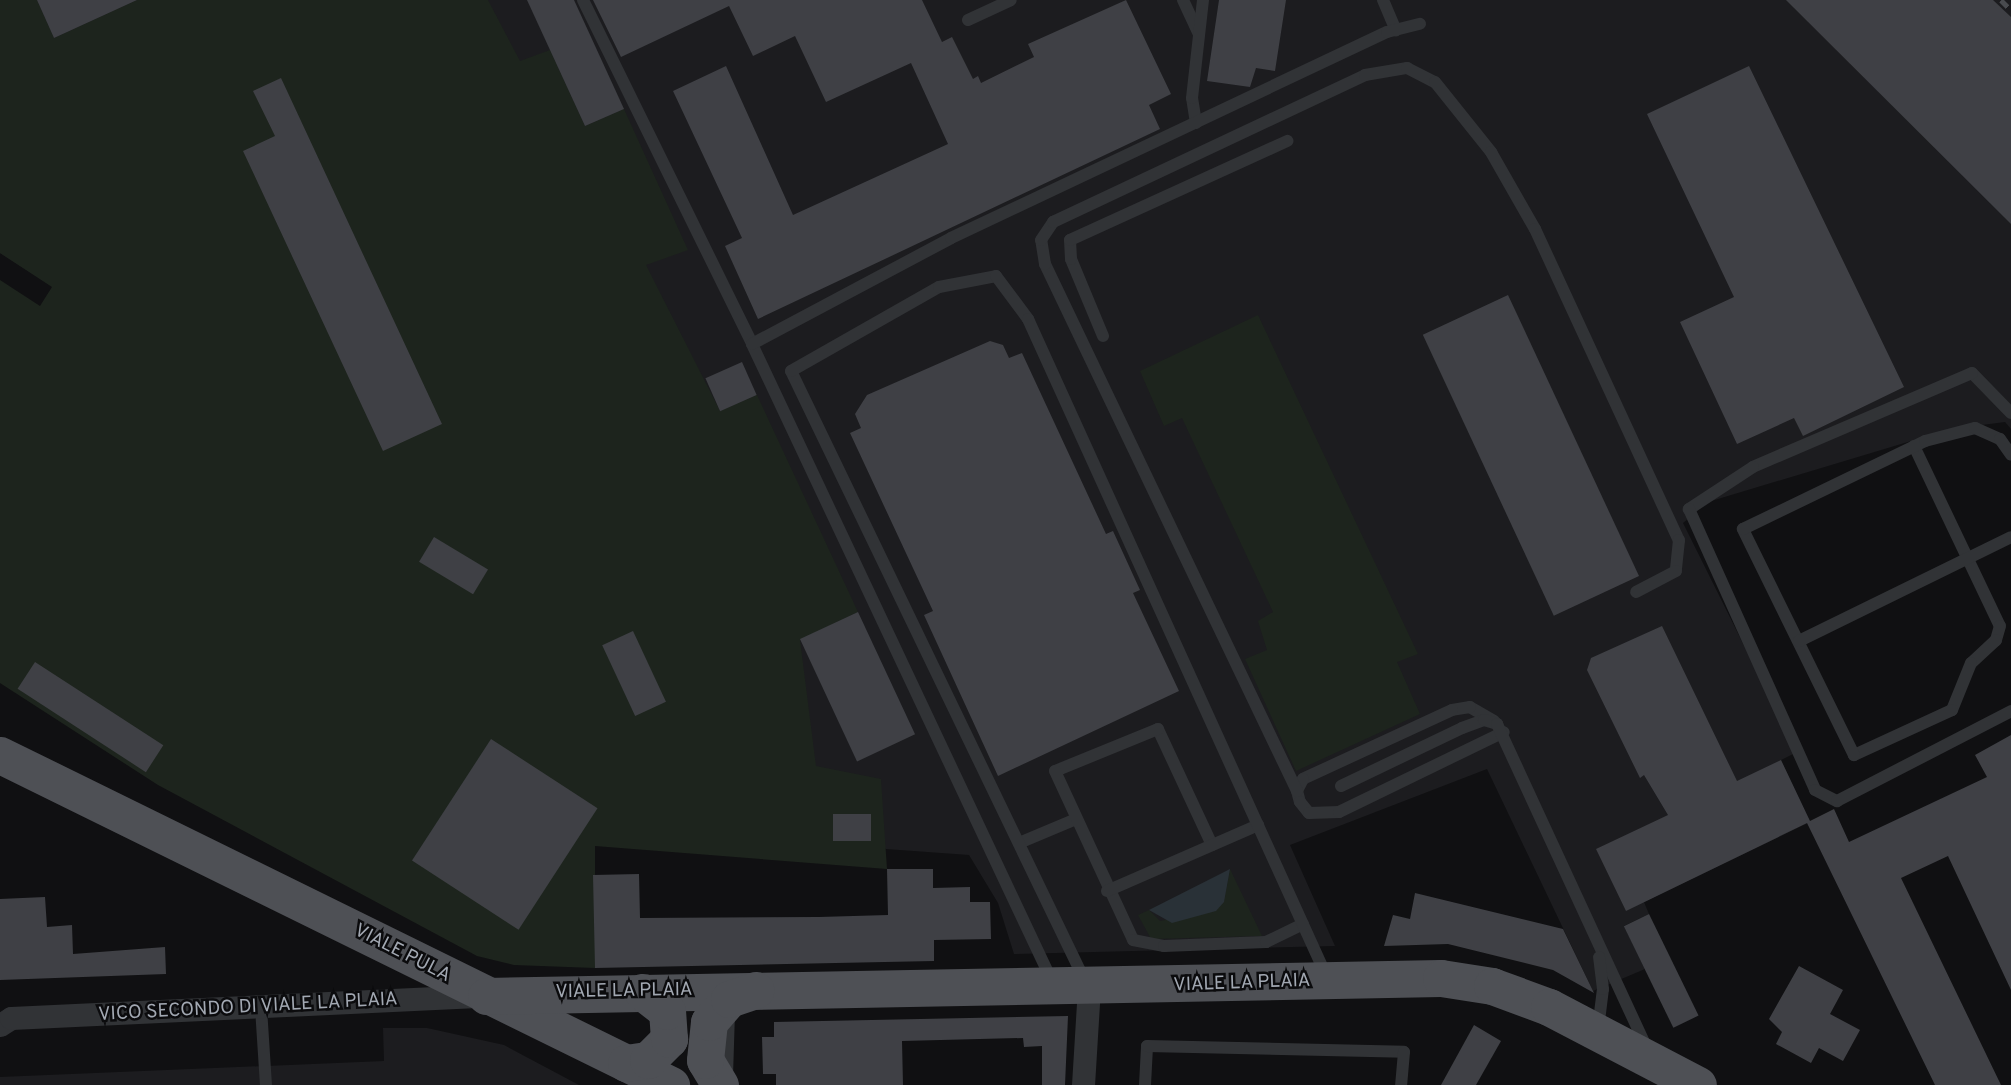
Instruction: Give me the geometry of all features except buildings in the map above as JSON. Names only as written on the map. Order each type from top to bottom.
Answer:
[{"type":"main road","name":"VIALE PULA","points":[[0,755],[671,1085]]},
{"type":"main road","name":"VIALE LA PLAIA","points":[[486,996],[1072,988],[1441,978],[1492,986],[1597,1032],[1647,1066],[1698,1085]]},
{"type":"main road","points":[[626,1063],[648,1060],[669,1039],[667,1011],[643,992]]},
{"type":"main road","name":"VIALE LA PLAIA","points":[[720,1085],[708,1067],[704,1043],[709,1022],[746,994]]},
{"type":"street","points":[[1072,988],[1083,1085]]},
{"type":"street","name":"VICO SECONDO DI VIALE LA PLAIA","points":[[4,1019],[486,996]]},
{"type":"lane","points":[[583,0],[1072,988]]},
{"type":"lane","points":[[968,20],[1011,0]]},
{"type":"lane","points":[[1183,0],[1199,34]]},
{"type":"lane","points":[[1196,123],[1192,98],[1203,0]]},
{"type":"lane","points":[[1383,0],[1396,30]]},
{"type":"lane","points":[[752,344],[951,239],[1396,30],[1420,24]]},
{"type":"lane","points":[[1501,728],[1339,812],[1309,813],[1042,251],[1043,231],[1053,222],[1365,75],[1407,68],[1435,82],[1491,152],[1535,229],[1679,540],[1676,570],[1636,592]]},
{"type":"lane","points":[[1103,336],[1067,249],[1070,240],[1287,141]]},
{"type":"lane","points":[[1180,162],[1189,185]]},
{"type":"lane","points":[[1072,988],[1019,844],[791,371],[939,287],[996,276],[1028,319],[1329,981]]},
{"type":"lane","points":[[2011,413],[1972,373],[1753,467],[1689,509],[1815,790],[1837,801],[2011,711]]},
{"type":"lane","points":[[1914,446],[2000,626],[1996,640],[1971,663],[1952,710],[1854,755],[1743,529],[1914,446],[1975,428],[2000,439],[2011,455]]},
{"type":"lane","points":[[1798,641],[2011,537]]},
{"type":"lane","points":[[1297,791],[1303,779],[1452,710],[1470,707],[1501,728],[1597,943],[1647,1066]]},
{"type":"lane","points":[[1341,786],[1484,720],[1501,728]]},
{"type":"lane","points":[[1212,845],[1158,729],[1055,771],[1107,891],[1133,940],[1164,946],[1266,942],[1303,924]]},
{"type":"lane","points":[[1019,844],[1076,818]]},
{"type":"lane","points":[[1107,891],[1258,825]]},
{"type":"lane","points":[[1597,943],[1603,989],[1597,1032]]},
{"type":"lane","points":[[727,1085],[746,994]]},
{"type":"lane","points":[[261,1008],[266,1085]]},
{"type":"lane","points":[[1145,1085],[1147,1046],[1404,1052],[1401,1085]]},
{"type":"shaded area","points":[[0,0],[2011,0],[2011,429],[2005,422],[1951,429],[1708,502],[1683,523],[1797,752],[1781,760],[1810,822],[1644,902],[1649,914],[1624,926],[1645,969],[1593,991],[1487,769],[1290,845],[1335,946],[1014,954],[998,903],[969,855],[886,849],[512,581],[0,253]]},
{"type":"shaded area","points":[[0,0],[37,0],[54,38],[137,0],[488,0],[520,61],[550,50],[585,126],[624,109],[688,250],[646,265],[720,411],[757,395],[858,612],[800,640],[816,766],[881,779],[887,869],[595,846],[595,968],[514,965],[477,956],[158,785],[0,683],[0,280],[40,306],[52,287],[0,253]]},
{"type":"shaded area","points":[[1258,315],[1418,654],[1397,662],[1420,714],[1296,771],[1245,659],[1267,650],[1258,621],[1273,612],[1182,418],[1164,426],[1140,371]]},
{"type":"shaded area","points":[[1230,869],[1262,936],[1151,939],[1138,915],[1149,910],[1160,921],[1215,911],[1224,901]]},
{"type":"shaded area","points":[[1230,869],[1224,902],[1216,911],[1172,923],[1149,910]]},
{"type":"shaded area","points":[[383,1028],[427,1028],[504,1045],[579,1085],[0,1085],[0,1077],[384,1061]]},
{"type":"railway","points":[[2001,0],[2011,10]]}]
